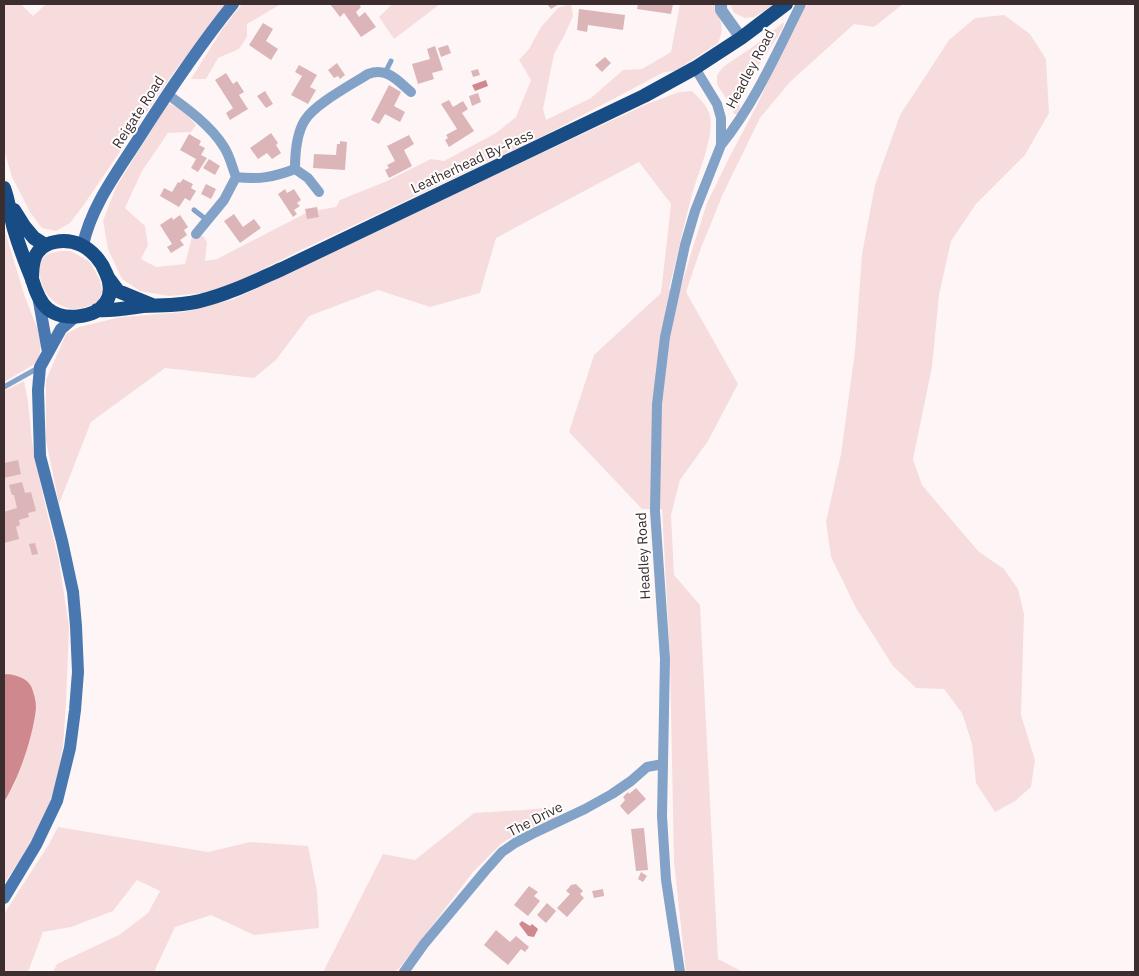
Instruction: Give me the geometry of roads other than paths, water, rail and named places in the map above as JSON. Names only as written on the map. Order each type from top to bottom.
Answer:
[{"type":"highway","name":"Leatherhead By-Pass","points":[[97,310],[109,311],[176,305],[231,292],[644,96],[696,68],[742,38],[786,4]]},
{"type":"highway","points":[[6,195],[24,226],[34,238],[45,245]]},
{"type":"highway","points":[[6,195],[14,228],[32,280],[38,296],[47,309],[60,316],[75,317],[97,310],[106,302],[110,292],[109,279],[100,261],[82,245],[69,242],[55,242],[45,245],[35,256],[32,280]]},
{"type":"highway","name":"Leatherhead By-Pass","points":[[109,279],[118,291],[153,306]]},
{"type":"main road","name":"Reigate Road","points":[[82,245],[93,213],[116,174],[167,94],[232,4]]},
{"type":"main road","points":[[38,296],[48,352]]},
{"type":"main road","points":[[4,898],[36,845],[57,801],[70,748],[75,710],[78,672],[73,592],[40,456],[38,390],[40,367],[61,329],[75,317]]},
{"type":"street","name":"Headley Road","points":[[720,4],[721,10],[742,38]]},
{"type":"street","name":"Headley Road","points":[[680,972],[666,880],[662,816],[665,659],[655,511],[657,404],[666,337],[685,245],[696,211],[721,145],[733,130],[770,68],[801,4]]},
{"type":"street","name":"Headley Road","points":[[696,68],[716,104],[721,118],[721,145]]},
{"type":"street","points":[[295,169],[296,144],[304,120],[311,112],[328,100],[374,72],[385,73],[400,82],[410,92]]},
{"type":"street","points":[[167,94],[206,125],[216,136],[225,149],[236,177],[224,200],[196,234]]},
{"type":"street","points":[[236,177],[265,178],[295,169]]},
{"type":"street","points":[[295,169],[308,178],[319,192]]},
{"type":"street","name":"The Drive","points":[[404,972],[424,944],[502,852],[515,843],[612,794],[647,768],[663,764]]},
{"type":"lane","points":[[385,73],[391,61]]},
{"type":"lane","points":[[194,210],[207,220]]},
{"type":"lane","points":[[4,387],[40,367]]}]
